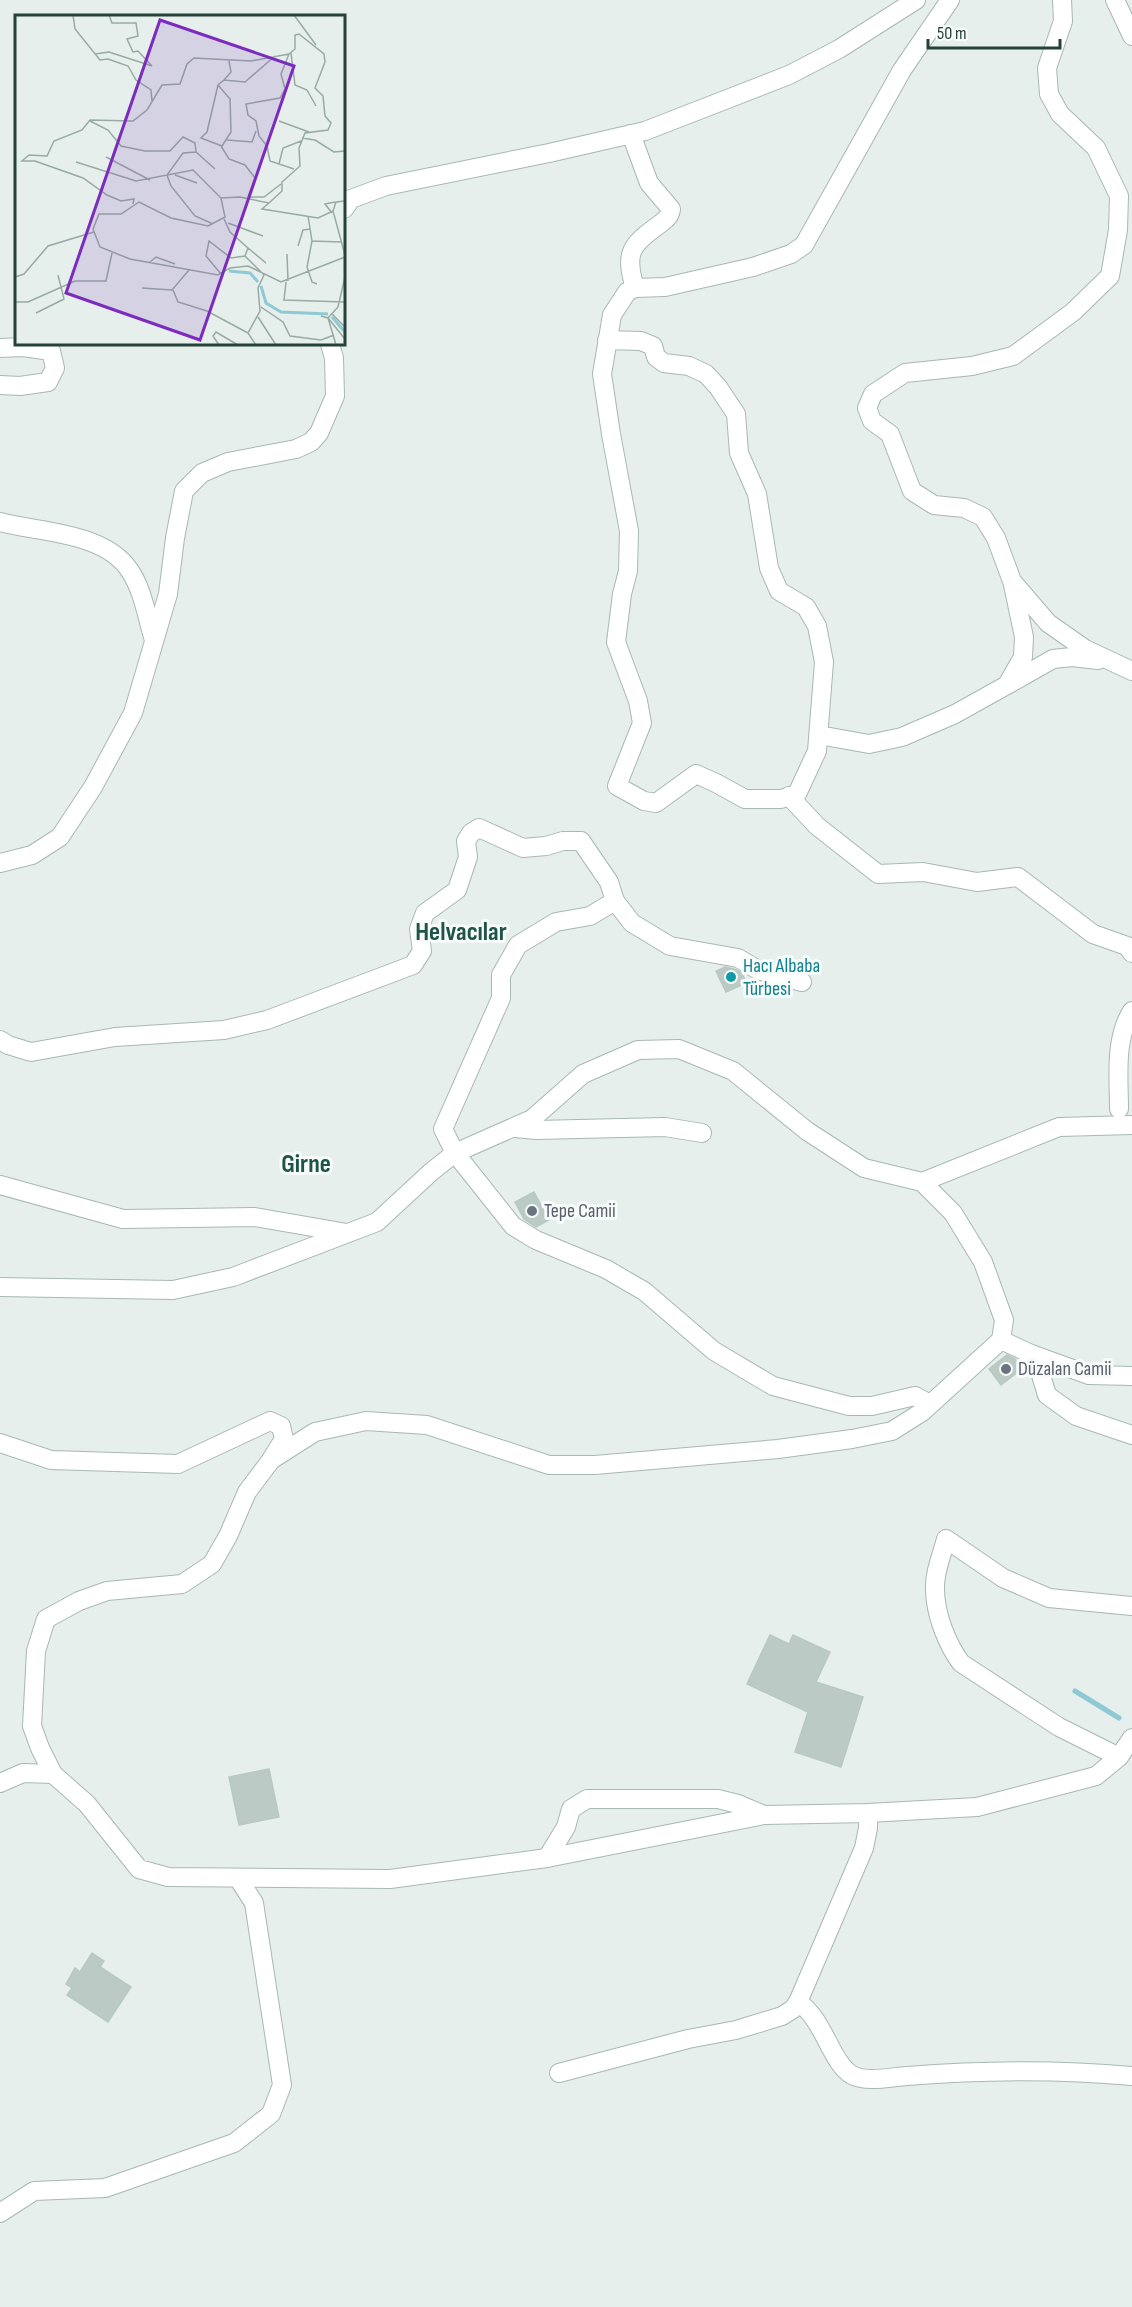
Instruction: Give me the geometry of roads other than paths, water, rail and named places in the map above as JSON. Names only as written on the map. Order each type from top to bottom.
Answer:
[{"type":"street","points":[[345,208],[351,199],[386,186],[645,131],[789,75],[838,49],[916,0]]},
{"type":"street","points":[[607,340],[641,341],[653,346],[657,357],[663,363],[689,366],[706,375],[718,387],[736,414],[739,453],[758,494],[769,568],[779,591],[806,607],[817,626],[824,662],[818,751],[796,794],[782,799],[745,799],[696,774],[656,803],[644,801],[617,786],[642,723],[638,701],[616,642],[622,594],[628,571],[628,531],[610,434],[602,374],[607,340],[612,315],[627,292],[635,288],[665,287],[753,267],[791,254],[804,245],[902,70],[950,0]]},
{"type":"street","points":[[1007,685],[1023,657],[1024,637],[1012,581],[996,538],[983,517],[964,507],[934,505],[912,491],[890,434],[872,421],[867,408],[873,394],[905,373],[972,366],[1013,356],[1073,312],[1110,276],[1118,230],[1119,196],[1096,148],[1060,114],[1049,94],[1047,68],[1063,21],[1062,0]]},
{"type":"street","points":[[1115,0],[1132,36]]},
{"type":"street","points":[[631,134],[649,183],[671,209],[669,217],[645,235],[631,253],[629,267],[635,288]]},
{"type":"street","points":[[0,863],[32,855],[60,837],[93,787],[133,713],[168,594],[184,491],[202,472],[228,462],[296,449],[311,442],[319,434],[335,396],[334,358],[330,345]]},
{"type":"street","points":[[0,348],[23,347],[51,351],[55,368],[48,382],[20,386],[0,385]]},
{"type":"street","points":[[0,522],[88,541],[116,554],[131,572],[137,584],[154,641]]},
{"type":"street","points":[[1012,581],[1048,623],[1085,649],[1132,670]]},
{"type":"street","points":[[819,735],[870,744],[902,737],[955,714],[1053,659],[1071,657],[1110,661]]},
{"type":"street","points":[[789,796],[817,826],[878,874],[923,872],[977,882],[1018,877],[1093,934],[1126,946],[1132,953]]},
{"type":"street","points":[[0,1040],[31,1052],[115,1037],[224,1030],[267,1020],[413,965],[422,951],[419,929],[425,914],[457,890],[468,857],[466,841],[471,832],[479,828],[523,848],[546,846],[563,841],[581,841],[609,882],[615,901],[632,922],[670,946],[738,958],[758,970],[802,982]]},
{"type":"street","points":[[615,901],[590,916],[556,922],[518,945],[501,975],[501,998],[443,1129],[455,1154],[513,1226],[536,1240],[606,1269],[630,1283],[650,1296],[714,1351],[773,1386],[849,1406],[872,1406],[915,1396],[930,1404]]},
{"type":"street","points":[[1099,1126],[1126,1108],[1119,1054],[1126,1020],[1132,1011]]},
{"type":"street","points":[[0,1287],[173,1290],[233,1277],[377,1222],[431,1172],[455,1154],[532,1119],[583,1074],[638,1050],[679,1049],[733,1071],[807,1131],[864,1167],[922,1182],[953,1213],[982,1262],[1004,1320],[1001,1340],[922,1412],[892,1431],[852,1439],[778,1449],[595,1465],[549,1465],[427,1425],[366,1421],[315,1432],[272,1460]]},
{"type":"street","points":[[922,1182],[1059,1127],[1132,1125]]},
{"type":"street","points":[[514,1127],[548,1130],[665,1127],[702,1133]]},
{"type":"street","points":[[0,1185],[123,1218],[255,1217],[348,1233]]},
{"type":"street","points":[[1001,1340],[1031,1354],[1089,1375],[1132,1376]]},
{"type":"street","points":[[1031,1354],[1040,1372],[1047,1395],[1076,1416],[1132,1435]]},
{"type":"street","points":[[0,1443],[51,1460],[178,1464],[270,1421],[281,1426],[284,1439],[272,1460],[247,1492],[228,1536],[212,1564],[182,1584],[107,1591],[79,1601],[46,1619],[36,1651],[32,1726],[53,1773],[87,1804],[138,1869],[168,1877],[390,1879],[547,1858],[764,1815],[868,1813],[977,1807],[1096,1776],[1119,1757],[1132,1738]]},
{"type":"street","points":[[1119,1757],[1059,1728],[961,1663],[952,1651],[939,1616],[934,1589],[946,1539],[1003,1578],[1049,1598],[1132,1606]]},
{"type":"street","points":[[0,1783],[23,1773],[53,1773]]},
{"type":"street","points":[[547,1858],[566,1827],[571,1809],[587,1799],[718,1799],[738,1804],[764,1815]]},
{"type":"street","points":[[559,2073],[688,2039],[748,2026],[782,2016],[793,2009],[864,1848],[868,1813]]},
{"type":"street","points":[[0,2213],[34,2191],[105,2188],[234,2143],[272,2114],[282,2085],[254,1903],[238,1878]]},
{"type":"street","points":[[798,2002],[807,2008],[816,2019],[842,2066],[853,2075],[869,2079],[1032,2070],[1132,2076]]},
{"type":"waterway","points":[[1075,1691],[1119,1718]]},
{"type":"place","name":"Hacı Albaba Türbesi","points":[[731,977]]},
{"type":"place","name":"Tepe Camii","points":[[532,1211]]},
{"type":"place","name":"Düzalan Camii","points":[[1006,1369]]},
{"type":"district","name":"Helvacılar","points":[[461,932]]},
{"type":"district","name":"Girne","points":[[306,1164]]}]
